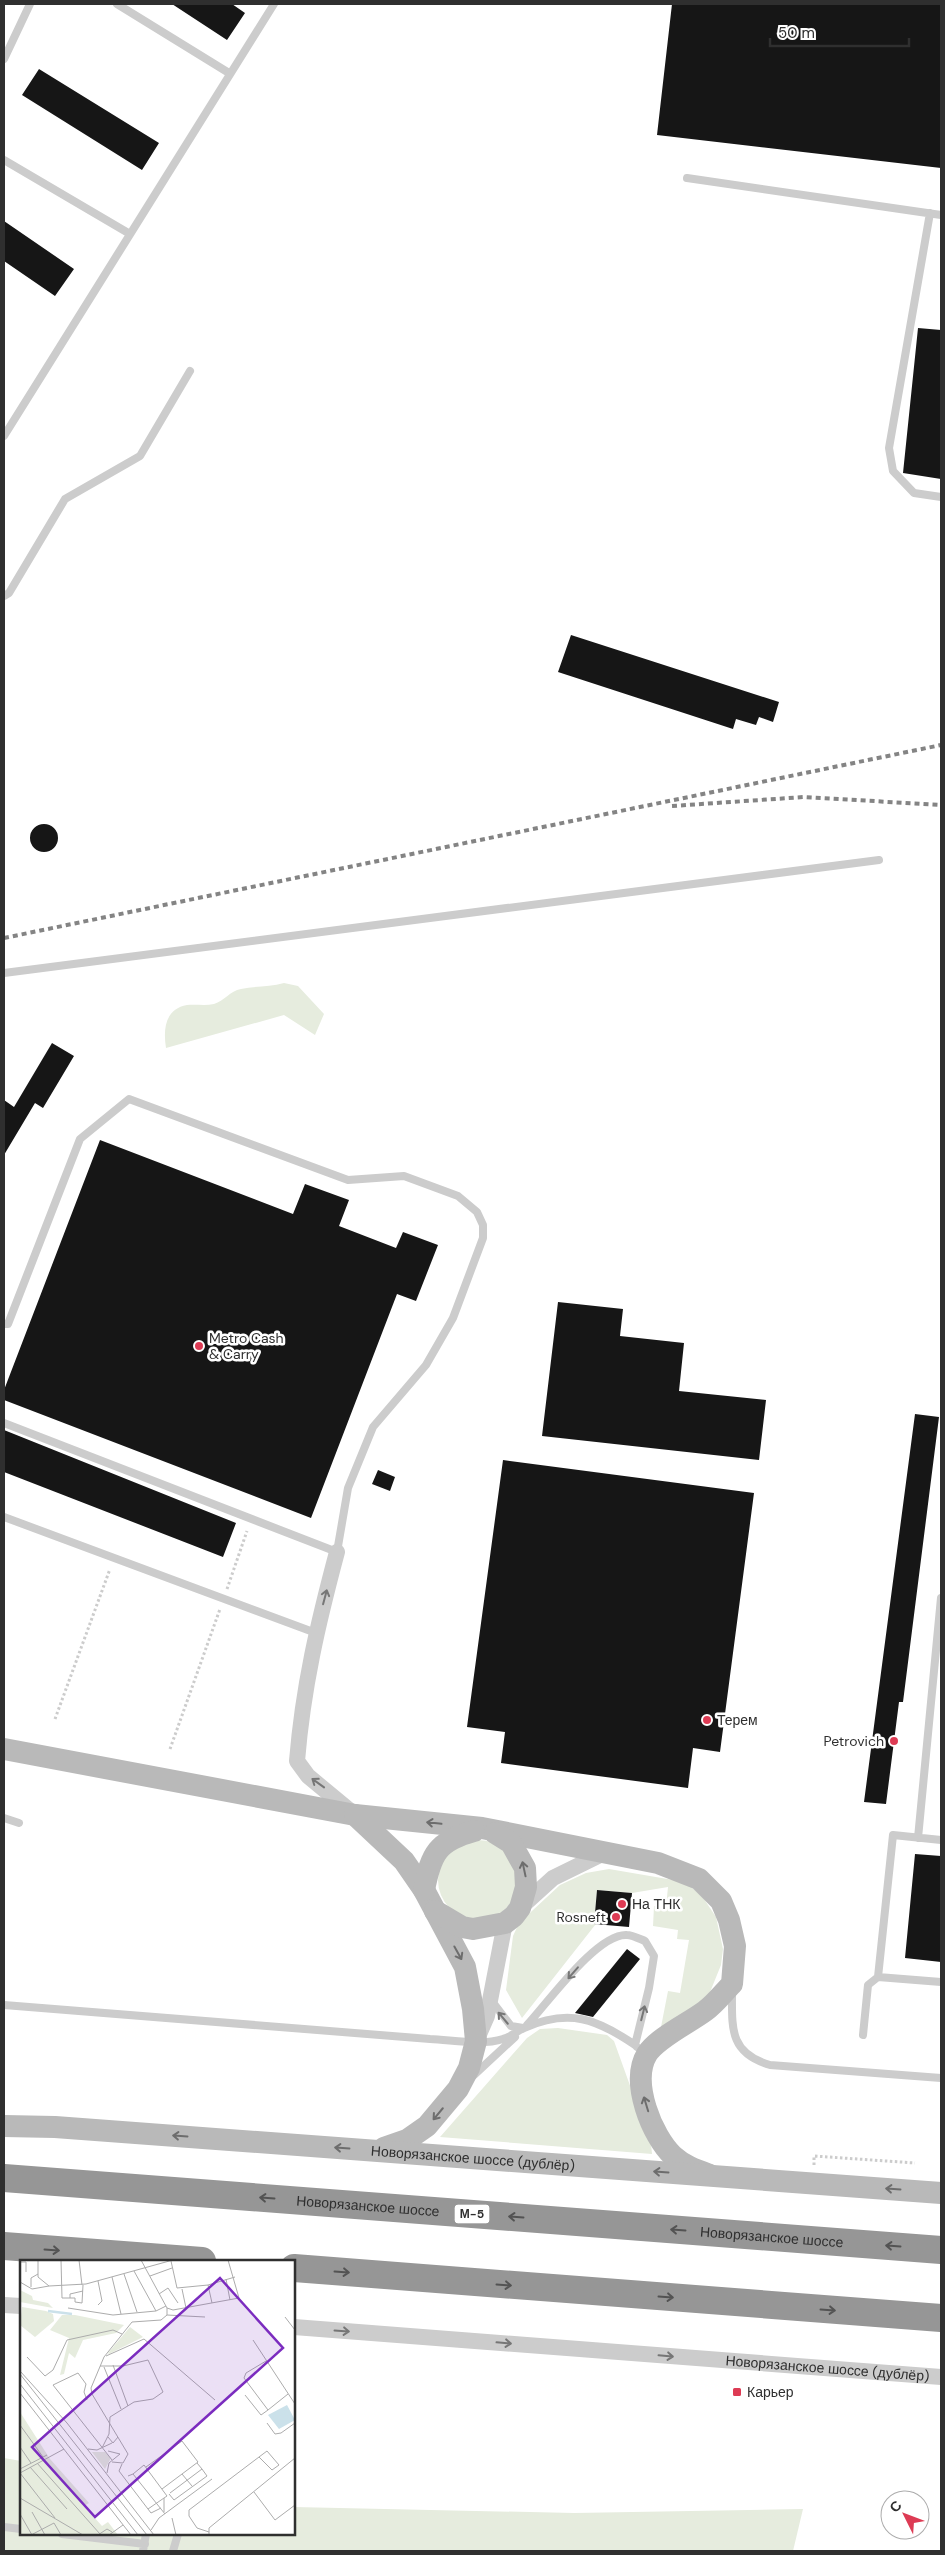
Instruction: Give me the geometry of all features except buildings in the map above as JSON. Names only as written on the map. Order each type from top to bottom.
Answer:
[{"type":"highway","name":"Новорязанское шоссе","points":[[4,2178],[941,2250]]},
{"type":"highway","points":[[4,2246],[189,2260]]},
{"type":"highway","points":[[295,2268],[941,2318]]},
{"type":"street","points":[[337,1552],[316,1633],[302,1702],[297,1761],[308,1776],[404,1861],[424,1890],[465,1967],[473,2009],[476,2041]]},
{"type":"street","points":[[4,1749],[354,1815],[487,1830],[633,1857],[680,1871],[699,1879],[722,1902],[729,1920],[735,1946],[732,1984],[707,2010],[654,2046],[641,2050],[641,2087],[653,2128],[674,2156],[689,2168],[710,2175]]},
{"type":"street","points":[[378,2150],[408,2140],[427,2126],[458,2090],[469,2068],[476,2041],[487,2016],[512,1916],[526,1887],[526,1868],[511,1843],[487,1830],[449,1839],[440,1847],[429,1865],[424,1890]]},
{"type":"street","points":[[434,1911],[462,1927],[474,1929],[512,1916],[553,1878],[606,1852]]},
{"type":"street","name":"Новорязанское шоссе (дублёр)","points":[[4,2126],[65,2128],[378,2150],[941,2193]]},
{"type":"street","points":[[4,2305],[20,2306]]},
{"type":"street","name":"Новорязанское шоссе (дублёр)","points":[[295,2328],[941,2377]]},
{"type":"lane","points":[[4,59],[30,4]]},
{"type":"lane","points":[[116,4],[229,73]]},
{"type":"lane","points":[[4,436],[229,73],[274,4]]},
{"type":"lane","points":[[4,160],[130,234]]},
{"type":"lane","points":[[687,178],[941,215]]},
{"type":"lane","points":[[930,213],[889,448],[893,471],[914,493],[941,496]]},
{"type":"lane","points":[[4,596],[9,593],[65,499],[140,456],[190,371]]},
{"type":"lane","points":[[4,973],[879,860]]},
{"type":"lane","points":[[4,1324],[8,1324],[80,1138],[129,1100],[348,1180],[404,1176],[458,1196],[477,1212],[483,1225],[483,1238],[453,1318],[426,1366],[373,1427],[348,1488],[337,1552],[4,1423]]},
{"type":"lane","points":[[4,1517],[115,1556],[316,1633]]},
{"type":"lane","points":[[918,1838],[941,1598]]},
{"type":"lane","points":[[4,1818],[19,1823]]},
{"type":"lane","points":[[878,1977],[893,1835],[941,1840]]},
{"type":"lane","points":[[4,2005],[430,2039],[490,2042],[504,2039],[524,2028],[554,2018],[581,2019],[608,2026],[641,2050],[654,1956],[645,1941],[626,1935],[604,1942],[582,1963],[524,2028],[458,2090]]},
{"type":"lane","points":[[863,2035],[868,1985],[878,1977],[941,1982]]},
{"type":"lane","points":[[732,1984],[732,2028],[738,2045],[753,2060],[770,2065],[941,2078]]},
{"type":"lane","points":[[490,1998],[511,2026],[524,2028]]},
{"type":"lane","points":[[4,2527],[20,2529]]},
{"type":"lane","points":[[68,2535],[144,2548],[146,2535]]},
{"type":"lane","points":[[173,2551],[178,2535]]},
{"type":"path","points":[[170,1749],[252,1519]]},
{"type":"path","points":[[55,1719],[115,1556]]},
{"type":"path","points":[[822,2165],[814,2165],[814,2156],[915,2163]]},
{"type":"shaded area","points":[[284,983],[298,986],[324,1014],[315,1035],[284,1015],[166,1048],[165,1034],[167,1021],[170,1015],[180,1007],[214,1004],[237,990]]},
{"type":"shaded area","points":[[478,1840],[493,1843],[506,1852],[515,1865],[518,1880],[515,1895],[506,1908],[493,1917],[478,1920],[463,1917],[450,1908],[441,1895],[438,1880],[441,1865],[450,1852],[463,1843]]},
{"type":"shaded area","points":[[609,1869],[685,1882],[702,1896],[716,1917],[723,1949],[721,1965],[706,2002],[661,2027],[668,1991],[680,1993],[689,1940],[677,1939],[678,1930],[653,1926],[654,1906],[666,1907],[668,1887],[632,1893],[597,1890],[594,1923],[599,1920],[522,2018],[506,1990],[513,1936],[519,1923],[560,1885],[586,1873]]},
{"type":"shaded area","points":[[558,2028],[607,2035],[614,2041],[651,2144],[652,2154],[440,2137],[527,2038],[540,2029]]},
{"type":"shaded area","points":[[4,2458],[20,2461],[20,2535],[295,2535],[295,2507],[574,2513],[803,2509],[793,2551],[4,2551]]},
{"type":"railway","points":[[4,938],[941,745]]},
{"type":"railway","points":[[672,806],[804,797],[941,805]]},
{"type":"place","name":"Metro Cash & Carry","points":[[199,1346]]},
{"type":"place","name":"Терем","points":[[707,1720]]},
{"type":"place","name":"Petrovich","points":[[894,1741]]},
{"type":"place","name":"На ТНК","points":[[622,1904]]},
{"type":"place","name":"Rosneft","points":[[616,1917]]},
{"type":"place","name":"Карьер","points":[[737,2392]]}]
